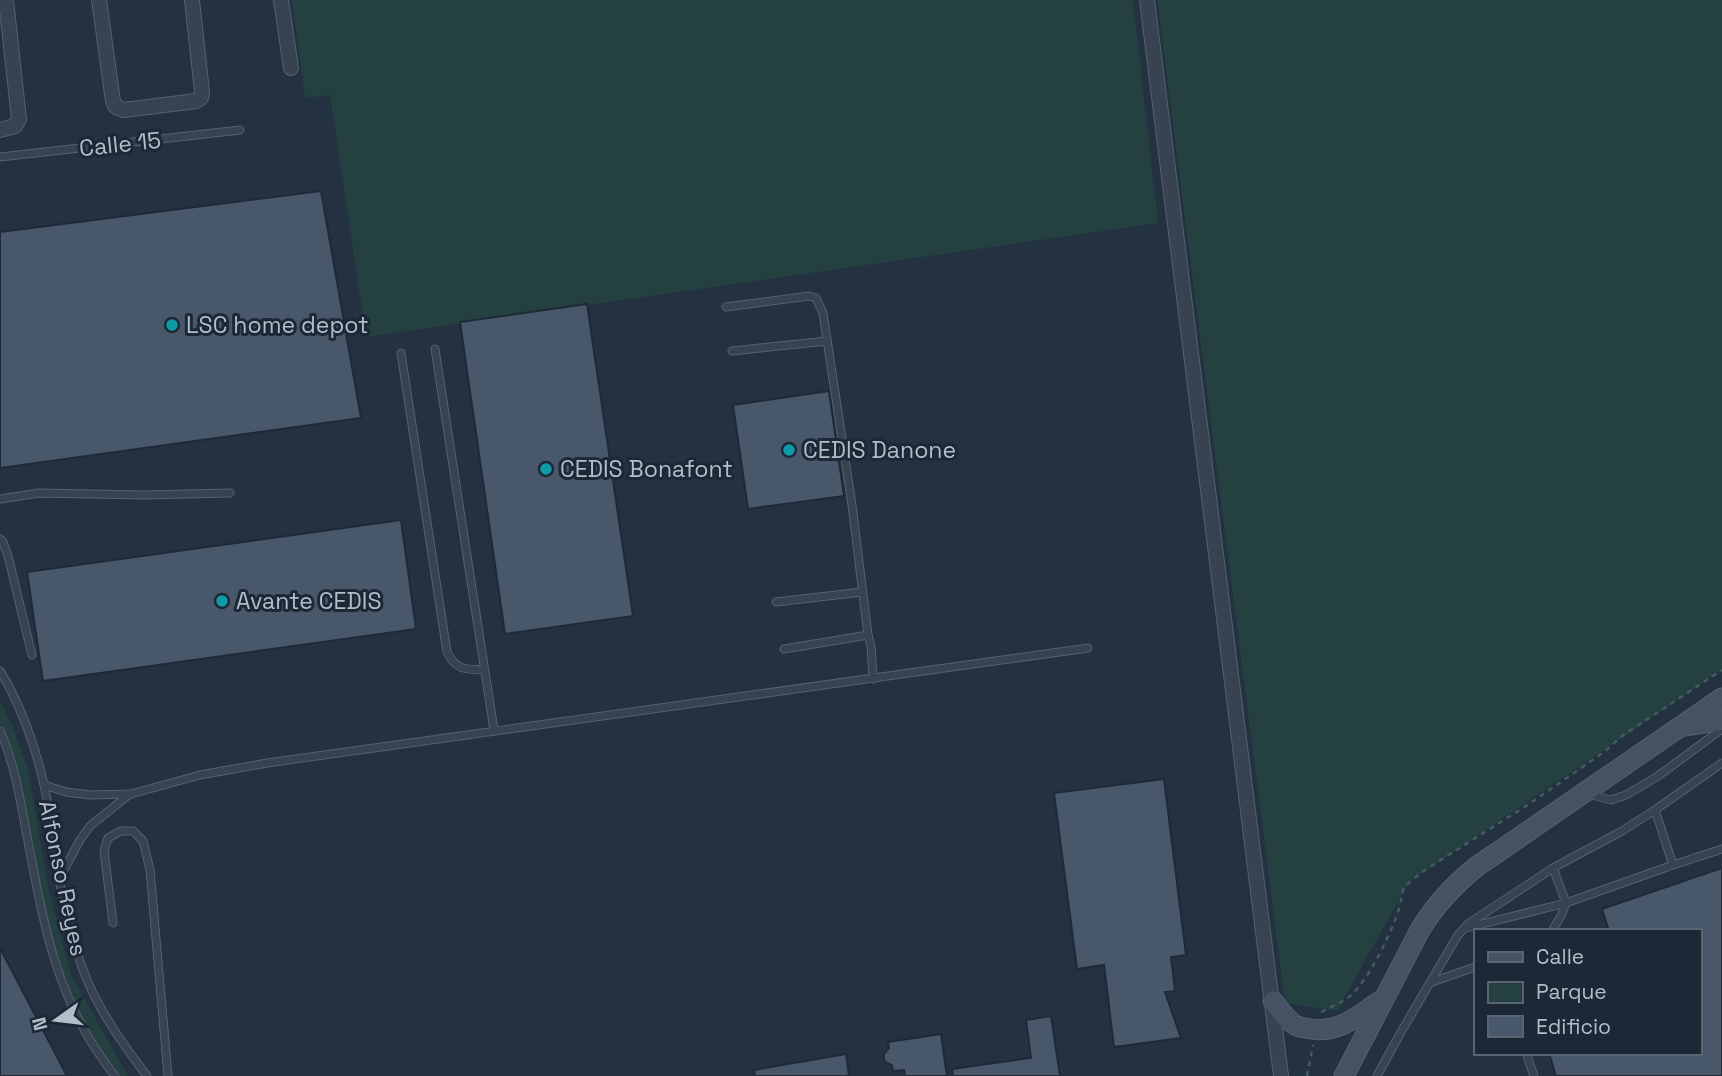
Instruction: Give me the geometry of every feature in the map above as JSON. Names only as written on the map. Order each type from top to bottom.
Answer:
[{"type":"street","points":[[4,130],[15,126],[19,119],[6,0]]},
{"type":"street","points":[[99,0],[113,101],[116,107],[124,110],[196,101],[201,98],[192,0]]},
{"type":"street","points":[[281,0],[291,68]]},
{"type":"street","points":[[1147,0],[1281,1076]]},
{"type":"street","points":[[1343,1074],[1420,930],[1446,895],[1476,867],[1722,698]]},
{"type":"street","points":[[1678,727],[1722,720]]},
{"type":"street","points":[[1273,1001],[1287,1019],[1298,1027],[1323,1030],[1346,1023],[1383,998]]},
{"type":"lane","name":"Calle 15","points":[[0,158],[240,130]]},
{"type":"lane","points":[[726,307],[809,296],[816,298],[823,313],[852,505],[873,679]]},
{"type":"lane","points":[[732,351],[827,341]]},
{"type":"lane","points":[[435,349],[494,730]]},
{"type":"lane","points":[[401,352],[447,652],[453,663],[462,668],[484,670]]},
{"type":"lane","points":[[0,499],[39,493],[230,493]]},
{"type":"lane","points":[[0,539],[8,556],[32,655]]},
{"type":"lane","points":[[776,602],[862,592]]},
{"type":"lane","points":[[784,649],[868,635]]},
{"type":"lane","points":[[44,785],[66,792],[90,795],[131,794],[200,775],[267,763],[1087,648]]},
{"type":"lane","name":"Alfonso Reyes","points":[[0,671],[29,736],[44,785],[59,879],[82,968],[110,1023],[147,1076]]},
{"type":"lane","points":[[1585,792],[1611,800],[1626,795],[1658,776],[1722,729]]},
{"type":"lane","name":"Alfonso Reyes","points":[[0,731],[16,777],[43,921],[55,964],[72,1008],[92,1044],[115,1076]]},
{"type":"lane","points":[[1377,1076],[1462,929],[1553,868],[1655,810],[1722,763]]},
{"type":"lane","points":[[59,879],[90,826],[131,794]]},
{"type":"lane","points":[[1655,810],[1673,865]]},
{"type":"lane","points":[[113,923],[104,851],[108,838],[121,831],[132,831],[143,841],[150,870],[168,1076]]},
{"type":"lane","points":[[1462,929],[1566,903],[1722,849]]},
{"type":"lane","points":[[1553,868],[1566,903],[1553,929]]},
{"type":"lane","points":[[1431,983],[1474,967]]},
{"type":"lane","points":[[1527,1055],[1534,1076]]},
{"type":"green space","points":[[292,0],[1133,0],[1158,223],[366,337],[330,95],[305,98]]},
{"type":"green space","points":[[1157,0],[1722,0],[1722,670],[1409,882],[1337,1011],[1285,1003]]},
{"type":"green space","points":[[0,701],[13,727],[29,773],[47,882],[71,975],[128,1076],[117,1076],[96,1045],[62,977],[39,891],[17,773],[0,723]]},
{"type":"building","name":"LSC home depot","points":[[321,191],[361,418],[0,468],[0,232]]},
{"type":"building","name":"CEDIS Bonafont","points":[[587,304],[633,616],[505,634],[460,322]]},
{"type":"building","name":"CEDIS Danone","points":[[829,391],[844,496],[748,509],[733,405]]},
{"type":"building","name":"Avante CEDIS","points":[[401,520],[416,629],[43,681],[27,572]]},
{"type":"building","points":[[1164,779],[1186,955],[1171,957],[1175,991],[1165,992],[1181,1038],[1114,1047],[1104,965],[1077,969],[1054,793]]},
{"type":"building","points":[[1722,868],[1722,1076],[1556,1076],[1550,1055],[1701,1055],[1701,929],[1608,929],[1602,909]]},
{"type":"building","points":[[0,948],[67,1076],[0,1076]]},
{"type":"building","points":[[1051,1016],[1060,1076],[953,1076],[952,1069],[1031,1058],[1026,1020]]},
{"type":"building","points":[[941,1034],[947,1076],[905,1076],[904,1070],[893,1071],[892,1065],[884,1060],[884,1054],[889,1048],[888,1042]]},
{"type":"building","points":[[846,1054],[849,1076],[755,1076],[754,1070]]},
{"type":"place","name":"LSC home depot","points":[[172,325]]},
{"type":"place","name":"CEDIS Danone","points":[[789,450]]},
{"type":"place","name":"CEDIS Bonafont","points":[[546,469]]},
{"type":"place","name":"Avante CEDIS","points":[[222,601]]}]
